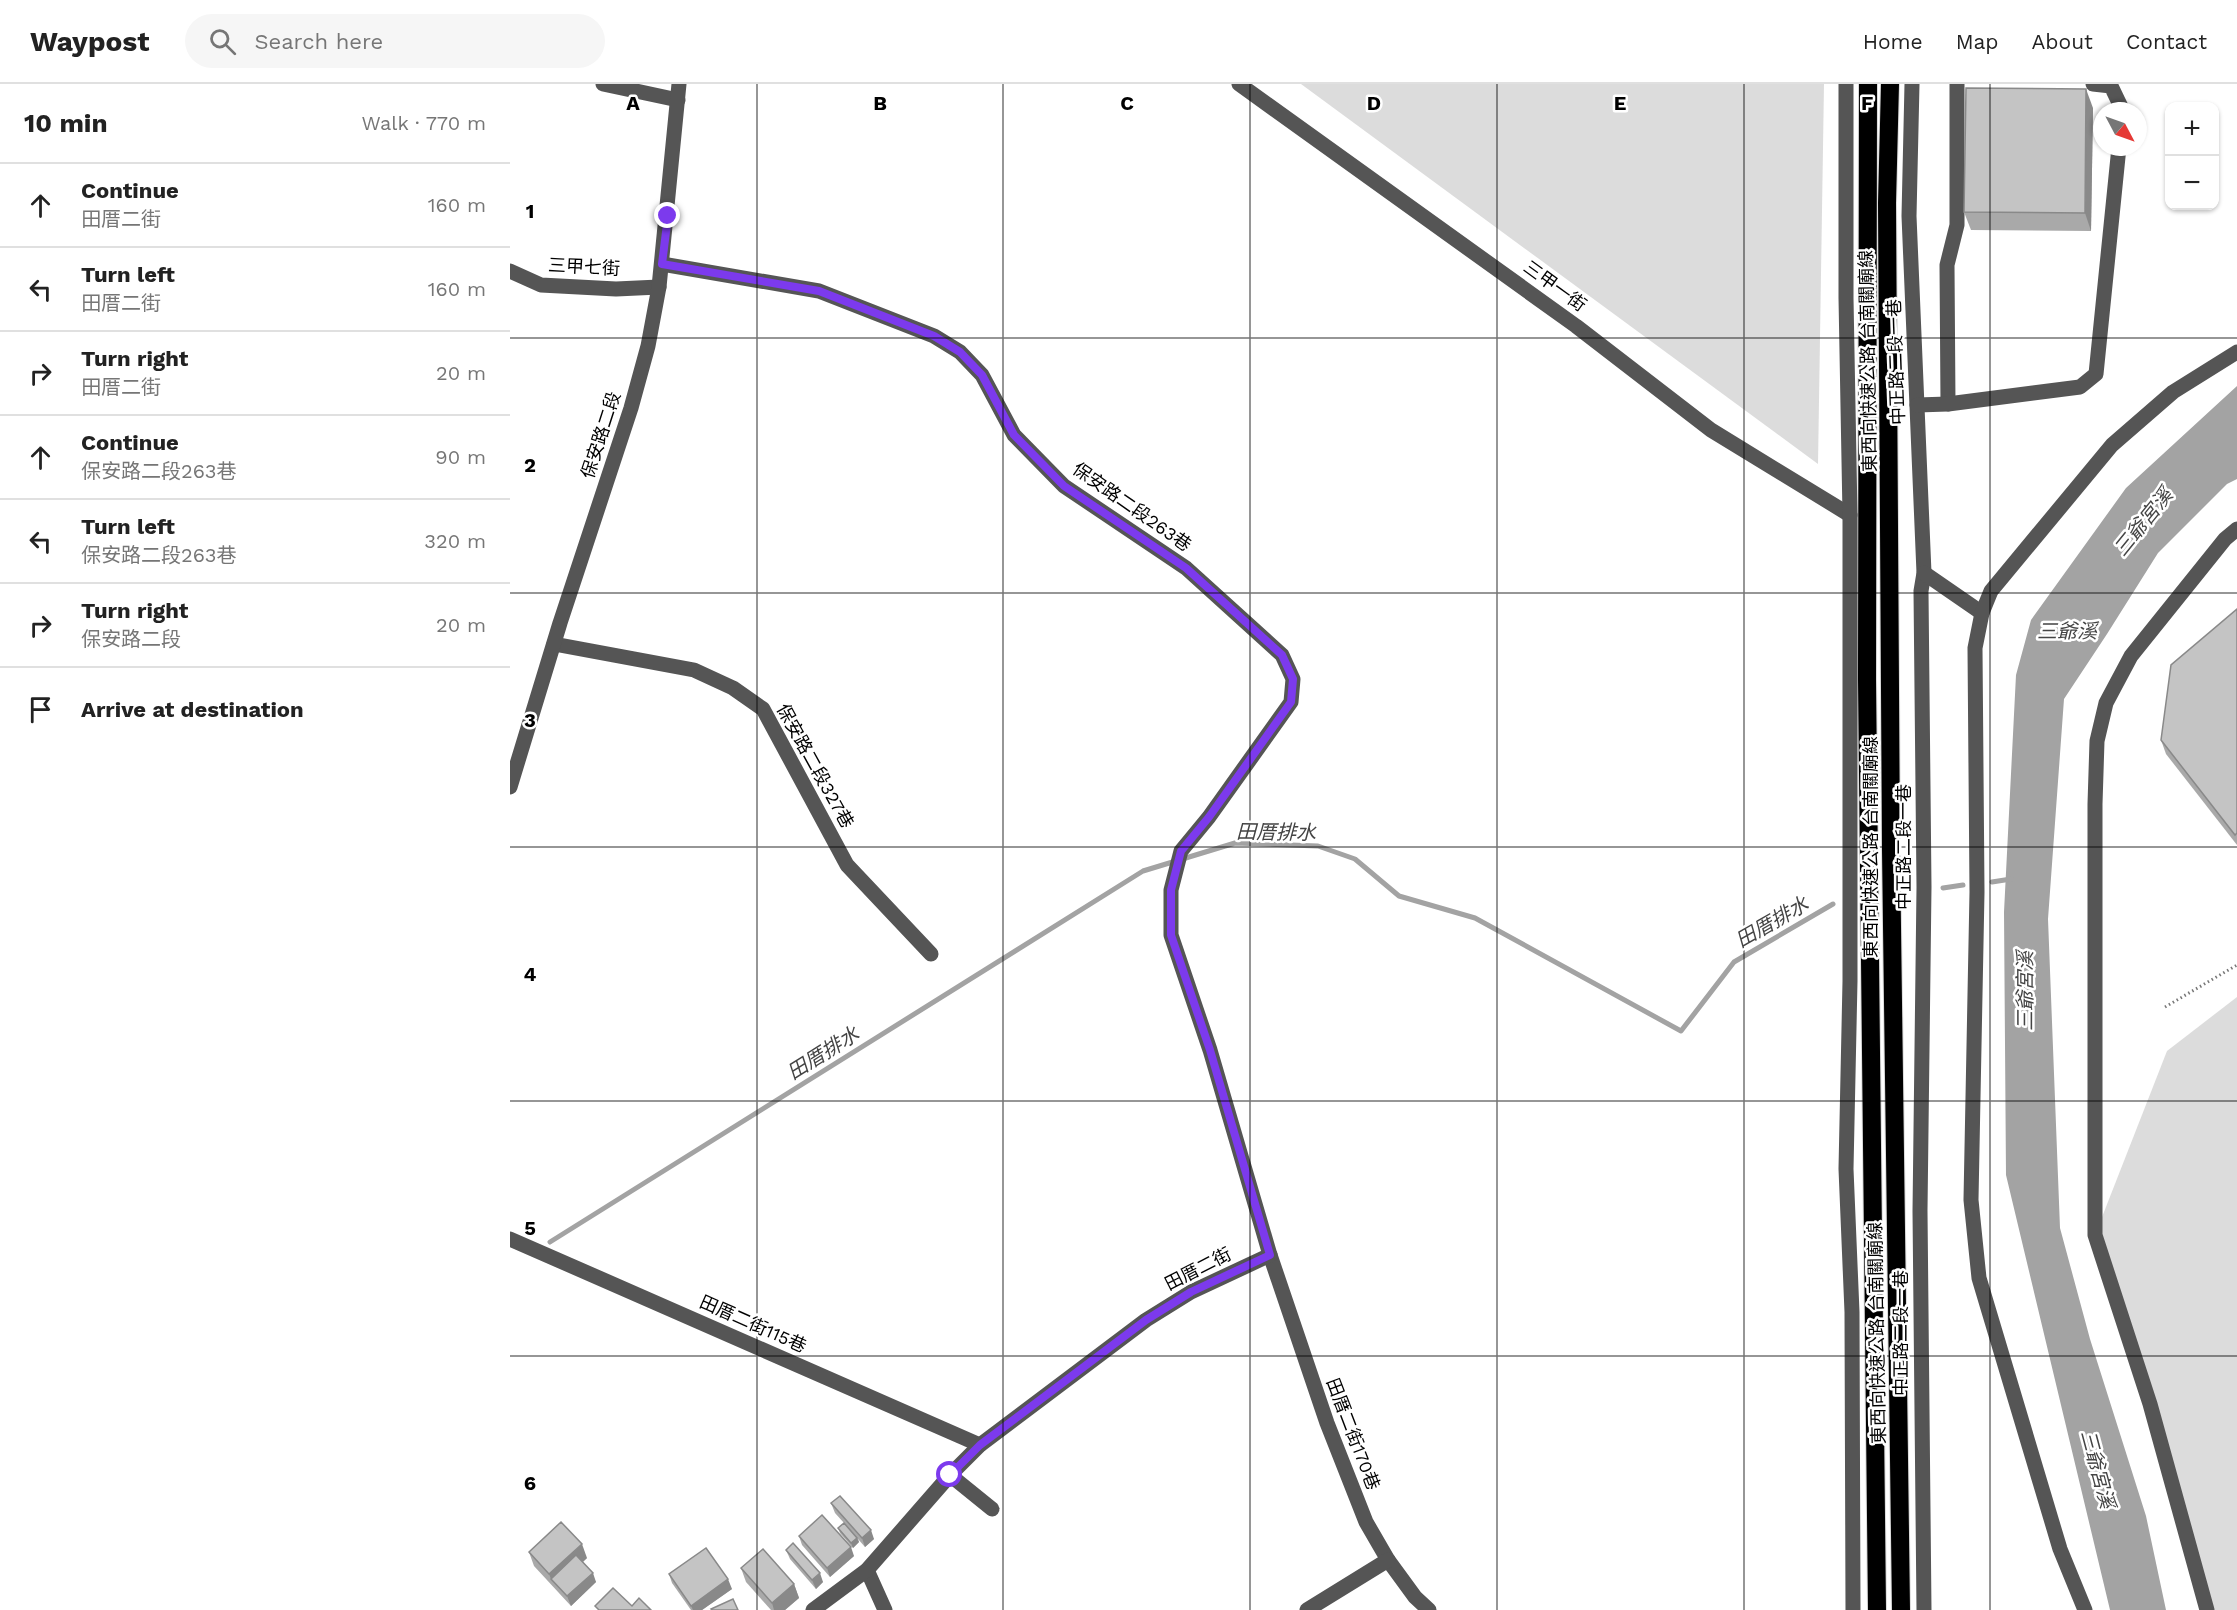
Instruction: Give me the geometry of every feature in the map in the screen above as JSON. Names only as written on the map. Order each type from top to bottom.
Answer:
[{"type":"highway","name":"東西向快速公路 台南關廟線","points":[[1868,84],[1867,680],[1877,1610]]},
{"type":"highway","name":"東西向快速公路 台南關廟線","points":[[1890,84],[1887,203],[1891,850],[1901,1610]]},
{"type":"street","points":[[603,84],[678,100]]},
{"type":"street","name":"保安路二段","points":[[510,787],[631,408],[648,346],[662,264],[679,84]]},
{"type":"street","name":"三甲一街","points":[[1239,84],[1576,326],[1711,430],[1850,515]]},
{"type":"street","points":[[1846,84],[1846,298],[1850,515],[1850,981],[1846,1169],[1852,1312],[1853,1610]]},
{"type":"street","name":"中正路二段一巷","points":[[1912,84],[1909,216],[1924,573],[1921,591],[1924,887],[1920,1223],[1924,1610]]},
{"type":"street","points":[[1948,404],[1947,265],[1957,225],[1957,84]]},
{"type":"street","points":[[2092,84],[2111,86],[2119,102]]},
{"type":"street","points":[[1917,405],[1948,404],[2080,387],[2096,374],[2118,156]]},
{"type":"street","name":"保安路二段263巷","points":[[662,264],[819,291],[934,336],[960,352],[982,375],[1014,435],[1064,486],[1186,568],[1282,655],[1293,679],[1291,702],[1179,857],[1171,890],[1171,935],[1210,1050],[1270,1255]]},
{"type":"street","name":"三甲七街","points":[[510,271],[541,285],[616,289],[659,287]]},
{"type":"street","points":[[2085,1610],[2060,1549],[1979,1278],[1971,1200],[1977,892],[1976,648],[1982,613],[1991,591],[2112,445],[2173,392],[2237,352]]},
{"type":"street","points":[[2207,1610],[2150,1404],[2095,1235],[2095,804],[2097,741],[2106,703],[2131,656],[2225,539],[2237,529]]},
{"type":"street","points":[[1924,573],[1982,613]]},
{"type":"street","name":"保安路二段327巷","points":[[554,644],[694,670],[733,688],[763,709],[847,866],[931,954]]},
{"type":"street","name":"田厝二街115巷","points":[[510,1239],[980,1445]]},
{"type":"street","name":"田厝二街","points":[[813,1610],[867,1570],[950,1475],[980,1445],[1146,1320],[1191,1292],[1270,1255]]},
{"type":"street","name":"田厝二街170巷","points":[[1270,1255],[1331,1434],[1366,1522],[1388,1560],[1414,1597],[1429,1610]]},
{"type":"street","points":[[950,1475],[992,1509]]},
{"type":"street","points":[[1307,1610],[1388,1560]]},
{"type":"street","points":[[867,1570],[885,1610]]},
{"type":"path","points":[[2165,1007],[2237,965]]},
{"type":"shaded area","points":[[1301,84],[1824,84],[1818,464]]},
{"type":"shaded area","points":[[2237,997],[2237,1610],[2207,1610],[2095,1235],[2167,1051]]},
{"type":"water","name":"三爺溪","points":[[2237,386],[2237,479],[2227,484],[2158,553],[2064,699],[2048,919],[2060,1228],[2090,1339],[2146,1516],[2166,1610],[2110,1610],[2006,1175],[2004,912],[2016,675],[2031,620],[2126,488]]},
{"type":"building","points":[[1966,88],[2086,89],[2085,213],[1964,212]]},
{"type":"building","points":[[2237,609],[2237,833],[2235,835],[2161,740],[2171,665]]},
{"type":"building","points":[[840,1496],[871,1530],[862,1538],[831,1503]]},
{"type":"building","points":[[822,1515],[851,1547],[827,1568],[799,1536]]},
{"type":"building","points":[[561,1522],[582,1544],[549,1574],[529,1552]]},
{"type":"building","points":[[844,1523],[857,1538],[851,1543],[838,1528]]},
{"type":"building","points":[[793,1543],[820,1573],[812,1580],[786,1550]]},
{"type":"building","points":[[706,1548],[728,1579],[691,1606],[669,1574]]},
{"type":"building","points":[[763,1549],[794,1584],[772,1603],[741,1568]]},
{"type":"building","points":[[576,1555],[593,1573],[567,1596],[551,1579]]},
{"type":"building","points":[[613,1588],[632,1606],[639,1598],[651,1610],[599,1610],[595,1606]]},
{"type":"building","points":[[733,1599],[738,1610],[711,1609]]},
{"type":"waterway","name":"田厝排水","points":[[550,1242],[1143,871],[1235,843],[1318,846],[1355,859],[1399,896],[1475,918],[1681,1031],[1734,962],[1833,904]]},
{"type":"waterway","name":"田厝排水","points":[[1992,882],[2011,879]]},
{"type":"waterway","name":"田厝排水","points":[[1943,888],[1963,885]]},
{"type":"route","points":[[668,216],[662,264],[819,291],[934,336],[960,352],[982,375],[1014,435],[1064,486],[1186,568],[1282,655],[1293,679],[1291,702],[1209,817],[1181,851],[1171,890],[1171,935],[1210,1050],[1270,1255],[1191,1292],[1146,1320],[980,1445],[950,1475]]},
{"type":"water label","name":"三爺宮溪","points":[[2143,522]]},
{"type":"water label","name":"三爺宮溪","points":[[2025,991]]},
{"type":"water label","name":"三爺宮溪","points":[[2098,1469]]}]
